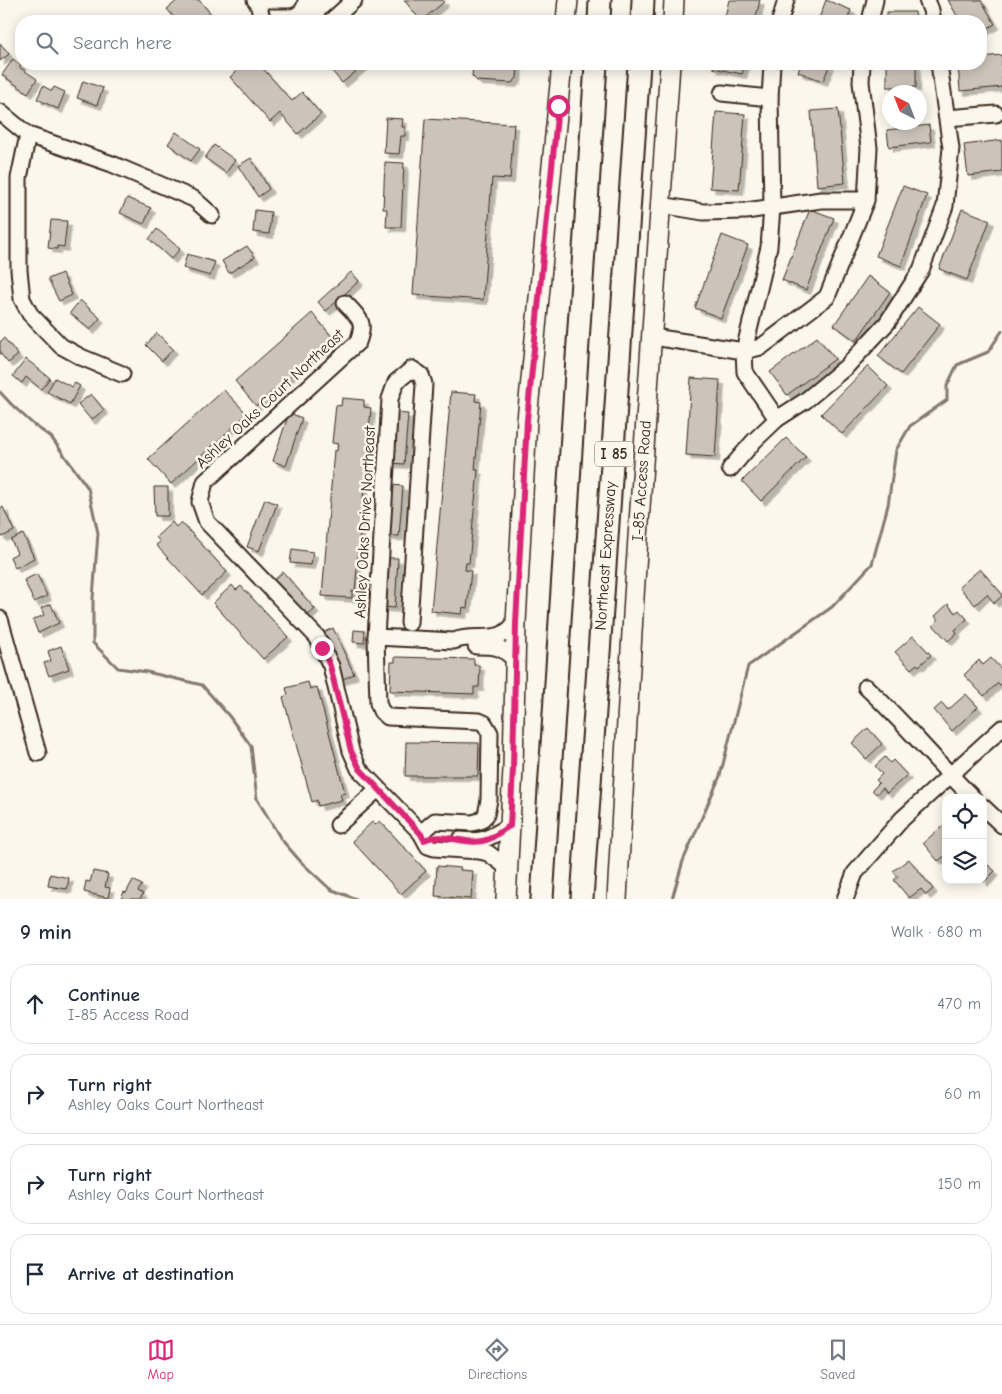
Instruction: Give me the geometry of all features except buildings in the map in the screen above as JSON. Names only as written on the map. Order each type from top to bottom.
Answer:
[{"type":"highway","points":[[599,15],[600,0]]},
{"type":"highway","points":[[642,15],[643,0]]},
{"type":"highway","name":"I 85","points":[[542,899],[596,70]]},
{"type":"highway","name":"Northeast Expressway","points":[[582,899],[639,70]]},
{"type":"main road","points":[[567,15],[568,0]]},
{"type":"main road","points":[[673,15],[674,0]]},
{"type":"main road","points":[[506,899],[513,769],[516,623],[527,420],[561,70]]},
{"type":"main road","name":"I-85 Access Road","points":[[617,899],[634,597],[670,70]]},
{"type":"street","points":[[261,15],[256,0],[289,0]]},
{"type":"street","points":[[338,15],[354,0]]},
{"type":"street","points":[[782,15],[786,0]]},
{"type":"street","points":[[871,15],[875,0]]},
{"type":"street","points":[[928,0],[932,15]]},
{"type":"street","points":[[772,70],[770,98],[772,207],[769,248],[744,351],[745,372],[777,419]]},
{"type":"street","points":[[653,337],[744,351],[761,347],[827,297],[866,200],[869,148],[861,82],[862,70]]},
{"type":"street","points":[[730,469],[754,441],[777,419],[804,401],[846,367],[887,323],[921,270],[945,206],[951,148],[941,70]]},
{"type":"street","points":[[722,93],[770,98]]},
{"type":"street","points":[[0,112],[28,135],[112,164],[194,199],[212,215]]},
{"type":"street","points":[[947,118],[996,114]]},
{"type":"street","points":[[28,135],[19,178],[19,270],[22,300],[30,314],[61,346],[122,374]]},
{"type":"street","points":[[661,205],[704,212],[746,211],[821,200],[866,200]]},
{"type":"street","name":"Ashley Oaks Court Northeast","points":[[345,303],[359,318],[362,330],[358,342],[205,482],[200,502],[207,522],[317,637],[330,666],[351,751],[360,769],[423,837],[428,846],[434,848],[443,843],[463,845],[488,853],[508,868]]},
{"type":"street","name":"Ashley Oaks Drive Northeast","points":[[409,623],[424,384],[421,375],[412,369],[396,382],[390,399],[376,637],[454,641],[462,637],[484,640],[502,648],[516,660]]},
{"type":"street","points":[[0,619],[2,638],[38,753]]},
{"type":"street","name":"Ashley Oaks Drive Northeast","points":[[484,640],[505,633],[516,623]]},
{"type":"street","points":[[376,637],[378,703],[381,711],[388,717],[479,722],[484,723],[490,733],[489,800],[486,815],[480,821],[472,824],[435,821],[423,837]]},
{"type":"street","points":[[866,687],[969,794]]},
{"type":"street","points":[[844,899],[855,873],[902,819],[1002,728]]},
{"type":"street","points":[[338,824],[378,789]]},
{"type":"street","points":[[987,811],[1002,826]]},
{"type":"street","name":"Ashley Oaks Court Northeast","points":[[463,845],[489,839],[510,826]]},
{"type":"waterway","points":[[672,899],[683,861],[720,776],[748,666],[832,607],[872,564],[888,505],[896,450],[910,426],[947,400],[947,386],[957,365],[988,352],[1002,331]]},
{"type":"waterway","points":[[0,392],[34,425],[51,437],[88,488],[98,533],[93,598],[93,643],[118,668],[147,672],[202,685],[229,716],[251,746],[257,799],[281,839],[301,862],[330,889],[356,899]]},
{"type":"route","points":[[322,648],[330,666],[351,751],[360,769],[421,834],[424,840],[434,838],[480,841],[489,839],[510,826],[516,623],[527,420],[558,106]]}]
